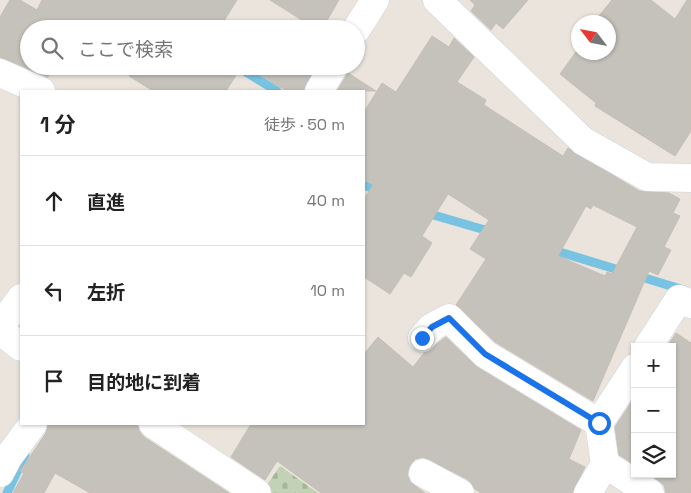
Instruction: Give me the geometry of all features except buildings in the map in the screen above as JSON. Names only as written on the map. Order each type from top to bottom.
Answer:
[{"type":"street","points":[[362,20],[375,0]]},
{"type":"street","points":[[437,0],[583,141],[647,177],[691,178]]},
{"type":"street","points":[[0,73],[39,90]]},
{"type":"street","points":[[320,90],[329,75]]},
{"type":"street","points":[[0,327],[20,299]]},
{"type":"street","points":[[651,343],[679,299],[691,304]]},
{"type":"street","points":[[422,338],[432,327],[449,318],[485,354],[599,423]]},
{"type":"street","points":[[0,331],[20,346]]},
{"type":"street","points":[[588,493],[605,464],[599,423],[631,374]]},
{"type":"street","points":[[3,460],[31,425]]},
{"type":"street","points":[[155,425],[257,493]]},
{"type":"street","points":[[605,464],[650,493]]},
{"type":"street","points":[[423,473],[460,493]]},
{"type":"green space","points":[[280,466],[318,493],[270,493],[264,489]]},
{"type":"waterway","points":[[251,75],[275,90]]},
{"type":"waterway","points":[[365,185],[382,193]]},
{"type":"waterway","points":[[423,212],[492,232]]},
{"type":"waterway","points":[[550,249],[684,290]]},
{"type":"waterway","points":[[7,493],[25,455]]},
{"type":"route","points":[[422,338],[432,327],[449,318],[485,354],[599,423]]}]
